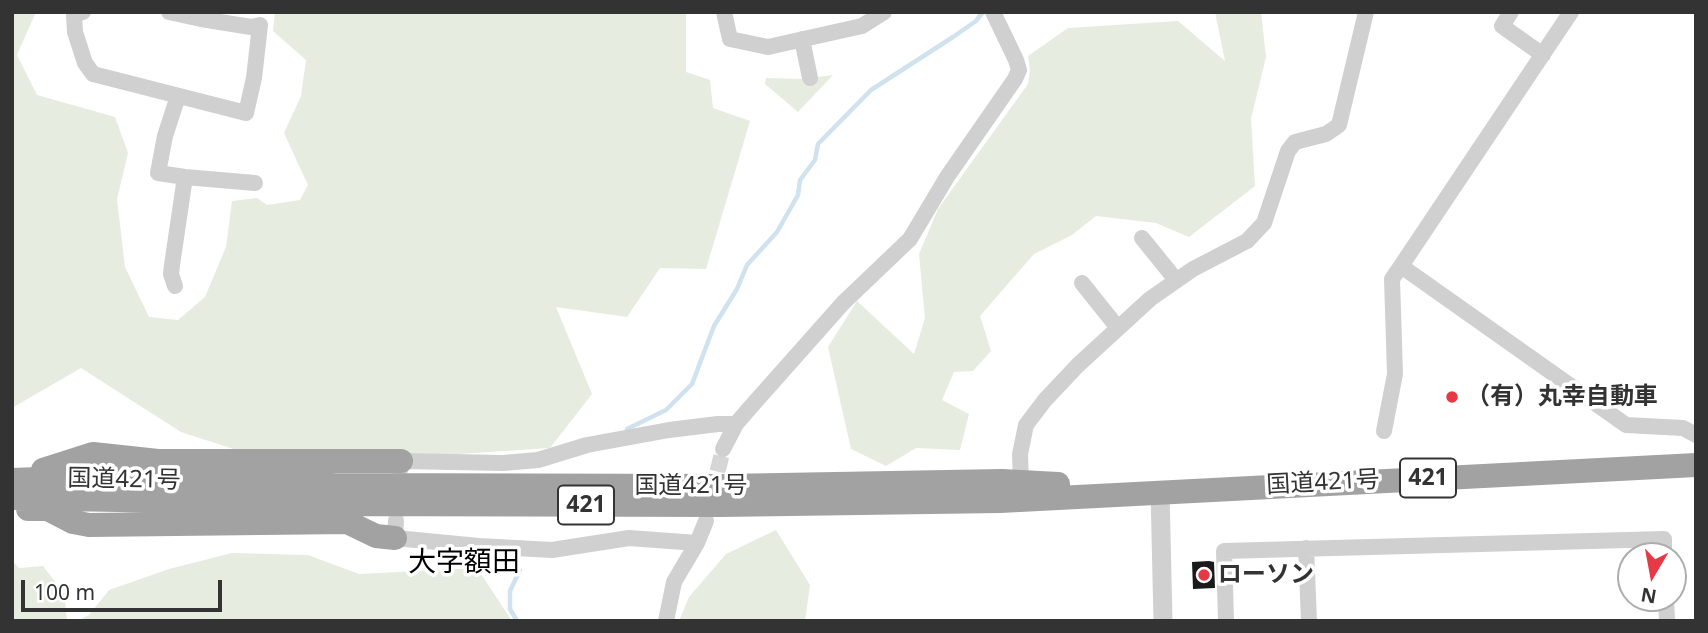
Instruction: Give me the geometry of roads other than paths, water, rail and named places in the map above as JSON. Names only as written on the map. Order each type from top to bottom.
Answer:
[{"type":"highway","points":[[176,500],[153,493],[76,490],[64,471],[93,454],[158,461],[400,466]]},
{"type":"highway","name":"国道421号","points":[[12,498],[345,504],[720,505],[1000,500],[1696,465]]},
{"type":"highway","name":"国道421号","points":[[12,480],[64,471],[334,485],[724,486],[1021,482],[1160,491]]},
{"type":"highway","points":[[12,507],[48,509],[73,522],[89,525],[347,522],[376,536],[396,529]]},
{"type":"street","points":[[83,12],[74,15],[75,32],[85,63],[93,74],[246,113],[265,19]]},
{"type":"street","points":[[169,12],[201,15],[251,27],[265,19]]},
{"type":"street","points":[[724,12],[730,39],[768,47],[862,26],[884,12]]},
{"type":"street","points":[[723,449],[736,425],[843,303],[910,239],[947,177],[1015,79],[1019,70],[1016,60],[993,12]]},
{"type":"street","points":[[1021,482],[1020,454],[1026,425],[1045,400],[1078,365],[1150,299],[1193,269],[1247,241],[1264,223],[1288,150],[1295,142],[1326,134],[1339,125],[1366,12]]},
{"type":"street","points":[[1511,12],[1502,26],[1543,55]]},
{"type":"street","points":[[1384,431],[1395,374],[1392,279],[1572,12]]},
{"type":"street","points":[[802,39],[810,78]]},
{"type":"street","points":[[178,96],[165,136],[158,173],[256,183]]},
{"type":"street","points":[[175,286],[171,274],[185,177]]},
{"type":"street","points":[[1142,238],[1176,280]]},
{"type":"street","points":[[1401,267],[1626,425],[1683,428],[1696,435]]},
{"type":"street","points":[[1082,283],[1118,328]]},
{"type":"street","points":[[400,466],[538,460],[587,445],[669,430],[718,424],[736,425]]},
{"type":"street","points":[[1160,491],[1163,621]]},
{"type":"street","points":[[666,621],[674,582],[697,543],[706,521]]},
{"type":"street","points":[[396,529],[552,550],[629,538],[697,543]]},
{"type":"street","points":[[1226,621],[1224,551],[1664,539],[1664,542]]},
{"type":"street","points":[[1306,548],[1309,621]]},
{"type":"waterway","points":[[627,429],[666,410],[692,384],[714,326],[737,289],[747,265],[777,232],[798,195],[800,180],[815,160],[818,144],[871,90],[976,21],[983,12]]},
{"type":"waterway","points":[[517,621],[510,609],[510,591],[520,570]]},
{"type":"tunnel","points":[[712,495],[723,449]]},
{"type":"place","name":"（有）丸幸自動車","points":[[1452,397]]},
{"type":"place","name":"ローソン","points":[[1204,575]]},
{"type":"district","name":"大字額田","points":[[464,563]]}]
